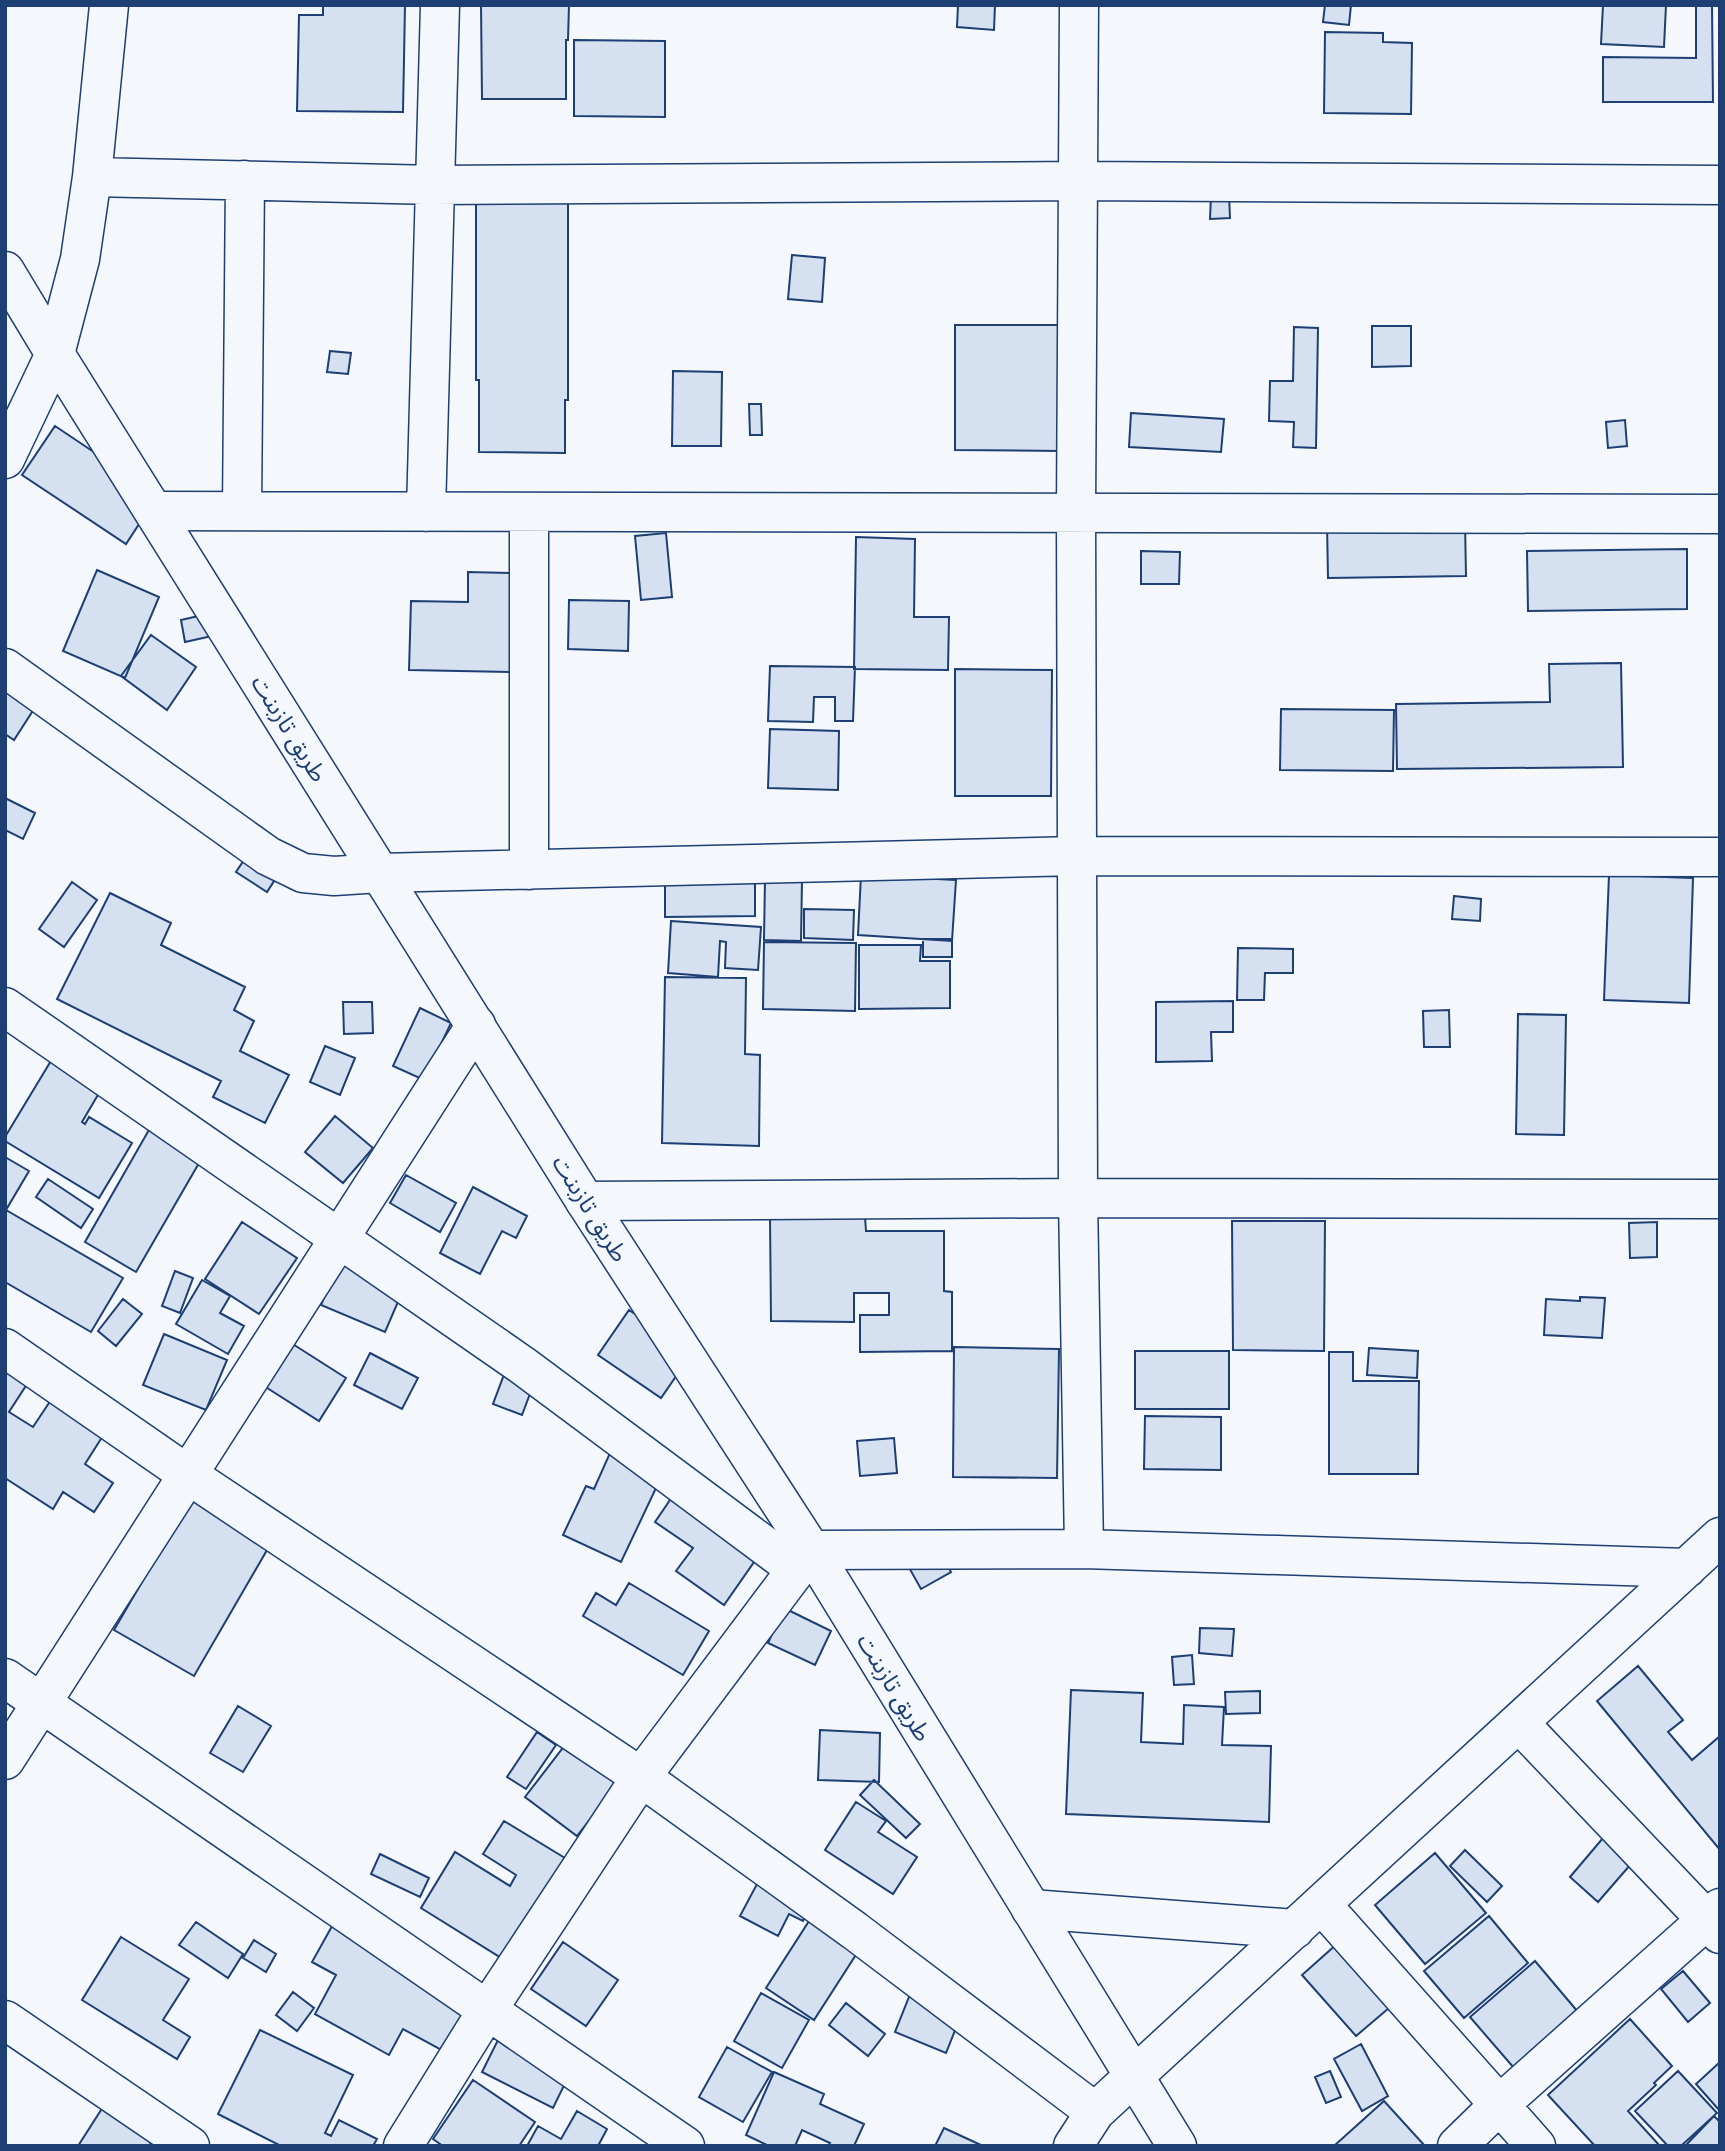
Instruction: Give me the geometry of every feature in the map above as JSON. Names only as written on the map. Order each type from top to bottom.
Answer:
[{"type":"street","points":[[5,459],[55,354],[80,259],[92,177],[109,5]]},
{"type":"street","points":[[426,512],[440,5]]},
{"type":"street","points":[[1079,5],[1076,513],[1078,1198],[1084,1549]]},
{"type":"street","points":[[92,177],[435,185],[1079,181],[1720,185]]},
{"type":"street","points":[[242,512],[245,180]]},
{"type":"street","name":"طريق تازبنت","points":[[5,271],[585,1200],[804,1559],[1031,1909],[1177,2146]]},
{"type":"street","points":[[153,511],[1720,514]]},
{"type":"street","points":[[529,512],[529,870]]},
{"type":"street","points":[[5,667],[268,856],[303,873],[334,876],[1077,856],[1720,857]]},
{"type":"street","points":[[5,1007],[804,1559],[1084,1549],[1687,1568]]},
{"type":"street","points":[[5,1760],[476,1025]]},
{"type":"street","points":[[585,1200],[1720,1199]]},
{"type":"street","points":[[5,1348],[187,1474],[641,1777],[855,1931],[1095,2112]]},
{"type":"street","points":[[1073,2146],[1095,2112],[1720,1537]]},
{"type":"street","points":[[403,2146],[488,2009],[641,1777],[804,1559]]},
{"type":"street","points":[[5,1678],[685,2146]]},
{"type":"street","points":[[1457,2146],[1500,2105],[1715,1921],[1519,1723]]},
{"type":"street","points":[[1031,1909],[1309,1917],[1500,2105],[1536,2146]]},
{"type":"street","points":[[5,2020],[190,2146]]},
{"type":"building","points":[[323,5],[405,5],[403,112],[297,111],[299,15],[323,15]]},
{"type":"building","points":[[481,5],[569,5],[566,99],[482,99]]},
{"type":"building","points":[[958,5],[995,5],[994,30],[957,27]]},
{"type":"building","points":[[1325,5],[1351,5],[1349,25],[1323,22]]},
{"type":"building","points":[[1603,5],[1666,5],[1664,47],[1601,44]]},
{"type":"building","points":[[1696,5],[1712,5],[1713,102],[1603,102],[1603,57],[1696,58]]},
{"type":"building","points":[[1325,32],[1383,33],[1383,42],[1412,43],[1411,114],[1324,113]]},
{"type":"building","points":[[574,40],[665,41],[665,117],[574,116]]},
{"type":"building","points":[[476,194],[568,194],[568,400],[565,400],[565,453],[479,452],[479,380],[476,380]]},
{"type":"building","points":[[1229,194],[1230,218],[1210,219],[1211,195]]},
{"type":"building","points":[[792,255],[825,258],[822,302],[788,299]]},
{"type":"building","points":[[955,325],[1061,325],[1061,451],[955,450]]},
{"type":"building","points":[[1372,326],[1411,326],[1411,366],[1372,367]]},
{"type":"building","points":[[1294,327],[1318,328],[1316,448],[1293,447],[1294,422],[1269,421],[1270,381],[1293,381]]},
{"type":"building","points":[[330,351],[351,353],[348,374],[327,372]]},
{"type":"building","points":[[673,371],[722,372],[721,446],[672,446]]},
{"type":"building","points":[[749,404],[761,404],[762,435],[750,435]]},
{"type":"building","points":[[1131,413],[1224,419],[1221,452],[1129,447]]},
{"type":"building","points":[[1625,420],[1627,446],[1608,448],[1606,422]]},
{"type":"building","points":[[55,426],[158,495],[126,544],[22,475]]},
{"type":"building","points":[[1465,522],[1466,576],[1328,578],[1327,524]]},
{"type":"building","points":[[666,533],[672,597],[641,600],[635,536]]},
{"type":"building","points":[[856,537],[915,539],[914,617],[949,617],[948,670],[854,669]]},
{"type":"building","points":[[1687,549],[1687,609],[1528,611],[1527,551]]},
{"type":"building","points":[[1141,551],[1180,552],[1179,584],[1141,584]]},
{"type":"building","points":[[97,570],[159,597],[125,678],[63,651]]},
{"type":"building","points":[[468,572],[513,573],[511,672],[409,670],[411,601],[468,602]]},
{"type":"building","points":[[569,600],[629,601],[628,651],[568,649]]},
{"type":"building","points":[[207,614],[212,636],[185,642],[181,620]]},
{"type":"building","points":[[151,635],[196,667],[167,710],[121,676]]},
{"type":"building","points":[[5,652],[52,681],[14,740],[5,734]]},
{"type":"building","points":[[1621,663],[1623,767],[1397,769],[1396,704],[1550,702],[1549,664]]},
{"type":"building","points":[[770,666],[855,667],[853,721],[835,721],[835,697],[814,697],[813,722],[768,721]]},
{"type":"building","points":[[955,669],[1052,670],[1051,796],[955,796]]},
{"type":"building","points":[[1281,709],[1394,710],[1393,771],[1280,770]]},
{"type":"building","points":[[770,729],[839,731],[838,790],[768,788]]},
{"type":"building","points":[[5,798],[35,813],[23,839],[5,830]]},
{"type":"building","points":[[262,833],[292,853],[267,892],[236,872]]},
{"type":"building","points":[[861,875],[956,880],[952,941],[858,935]]},
{"type":"building","points":[[1609,875],[1693,878],[1689,1003],[1604,1000]]},
{"type":"building","points":[[765,879],[802,880],[801,941],[764,940]]},
{"type":"building","points":[[72,882],[97,900],[64,947],[39,929]]},
{"type":"building","points":[[755,882],[755,916],[665,917],[665,883]]},
{"type":"building","points":[[110,893],[171,923],[161,945],[245,987],[234,1010],[254,1021],[240,1051],[289,1075],[265,1123],[213,1097],[221,1081],[57,999]]},
{"type":"building","points":[[1454,896],[1481,899],[1480,921],[1452,919]]},
{"type":"building","points":[[804,909],[854,910],[853,940],[804,938]]},
{"type":"building","points":[[671,921],[761,927],[758,970],[725,968],[726,942],[720,941],[718,977],[668,973]]},
{"type":"building","points":[[923,939],[952,939],[952,957],[923,957]]},
{"type":"building","points":[[764,942],[856,943],[855,1011],[763,1009]]},
{"type":"building","points":[[859,945],[921,945],[920,961],[950,961],[950,1008],[859,1009]]},
{"type":"building","points":[[1238,948],[1293,949],[1293,973],[1265,973],[1264,1000],[1237,1000]]},
{"type":"building","points":[[665,977],[746,978],[745,1054],[760,1055],[759,1146],[662,1143]]},
{"type":"building","points":[[1233,1001],[1233,1032],[1211,1032],[1212,1061],[1156,1062],[1156,1002]]},
{"type":"building","points":[[343,1002],[372,1002],[373,1033],[344,1034]]},
{"type":"building","points":[[420,1008],[451,1023],[424,1080],[393,1066]]},
{"type":"building","points":[[1449,1010],[1450,1047],[1424,1047],[1423,1011]]},
{"type":"building","points":[[1518,1014],[1566,1015],[1564,1135],[1516,1134]]},
{"type":"building","points":[[63,1041],[112,1071],[82,1122],[85,1124],[89,1117],[132,1143],[99,1198],[5,1141]]},
{"type":"building","points":[[325,1046],[355,1058],[340,1095],[310,1082]]},
{"type":"building","points":[[158,1114],[210,1144],[136,1272],[85,1242]]},
{"type":"building","points":[[335,1116],[373,1148],[343,1183],[305,1152]]},
{"type":"building","points":[[5,1157],[29,1171],[6,1210],[123,1278],[91,1332],[5,1282]]},
{"type":"building","points":[[406,1175],[456,1203],[440,1232],[390,1203]]},
{"type":"building","points":[[48,1179],[93,1209],[81,1228],[36,1197]]},
{"type":"building","points":[[473,1187],[527,1216],[516,1238],[502,1231],[480,1274],[440,1253]]},
{"type":"building","points":[[770,1217],[865,1217],[866,1231],[944,1231],[944,1291],[952,1292],[952,1351],[860,1352],[860,1315],[889,1315],[889,1293],[854,1293],[854,1322],[771,1321]]},
{"type":"building","points":[[1232,1221],[1325,1221],[1324,1351],[1233,1350]]},
{"type":"building","points":[[242,1222],[297,1258],[259,1314],[205,1279]]},
{"type":"building","points":[[1657,1222],[1657,1257],[1630,1258],[1629,1223]]},
{"type":"building","points":[[342,1254],[407,1281],[385,1332],[321,1305]]},
{"type":"building","points":[[175,1271],[193,1278],[180,1313],[162,1306]]},
{"type":"building","points":[[202,1280],[230,1296],[220,1313],[244,1326],[228,1354],[176,1324]]},
{"type":"building","points":[[1580,1297],[1605,1298],[1602,1338],[1544,1335],[1546,1299],[1580,1301]]},
{"type":"building","points":[[123,1299],[142,1314],[116,1346],[98,1331]]},
{"type":"building","points":[[629,1310],[692,1353],[661,1398],[598,1355]]},
{"type":"building","points":[[164,1334],[227,1360],[206,1410],[143,1385]]},
{"type":"building","points":[[288,1341],[346,1378],[319,1421],[261,1384]]},
{"type":"building","points":[[954,1347],[1059,1349],[1057,1478],[953,1477]]},
{"type":"building","points":[[1369,1348],[1418,1351],[1417,1378],[1367,1375]]},
{"type":"building","points":[[1135,1351],[1229,1351],[1229,1409],[1135,1409]]},
{"type":"building","points":[[1329,1352],[1353,1352],[1353,1381],[1419,1381],[1418,1474],[1329,1474]]},
{"type":"building","points":[[370,1353],[418,1378],[402,1409],[354,1385]]},
{"type":"building","points":[[511,1356],[540,1367],[522,1415],[493,1404]]},
{"type":"building","points":[[5,1360],[40,1364],[9,1412],[33,1427],[61,1385],[113,1420],[85,1464],[113,1483],[94,1512],[63,1492],[53,1509],[5,1478]]},
{"type":"building","points":[[1145,1416],[1221,1417],[1221,1470],[1144,1469]]},
{"type":"building","points":[[894,1438],[897,1473],[860,1476],[857,1441]]},
{"type":"building","points":[[614,1444],[665,1469],[621,1562],[563,1535],[586,1486],[594,1489]]},
{"type":"building","points":[[681,1484],[766,1545],[724,1605],[676,1571],[693,1548],[655,1522]]},
{"type":"building","points":[[198,1486],[278,1531],[194,1676],[114,1630]]},
{"type":"building","points":[[937,1547],[951,1572],[921,1589],[907,1564]]},
{"type":"building","points":[[629,1583],[709,1631],[683,1675],[583,1616],[596,1593],[616,1605]]},
{"type":"building","points":[[784,1608],[831,1631],[815,1665],[768,1643]]},
{"type":"building","points":[[1200,1628],[1234,1629],[1232,1656],[1199,1653]]},
{"type":"building","points":[[1192,1655],[1194,1684],[1174,1685],[1172,1657]]},
{"type":"building","points":[[1638,1666],[1683,1720],[1668,1732],[1692,1760],[1720,1736],[1720,1850],[1597,1701]]},
{"type":"building","points":[[1071,1690],[1143,1693],[1141,1742],[1183,1744],[1184,1705],[1224,1707],[1222,1745],[1271,1746],[1269,1822],[1066,1814]]},
{"type":"building","points":[[1260,1691],[1260,1713],[1226,1714],[1225,1692]]},
{"type":"building","points":[[238,1706],[271,1726],[243,1772],[210,1753]]},
{"type":"building","points":[[820,1730],[880,1733],[879,1782],[818,1780]]},
{"type":"building","points":[[537,1732],[556,1745],[526,1789],[507,1777]]},
{"type":"building","points":[[572,1736],[637,1759],[577,1836],[525,1797]]},
{"type":"building","points":[[874,1780],[920,1824],[906,1838],[860,1795]]},
{"type":"building","points":[[856,1802],[886,1821],[878,1832],[917,1857],[893,1894],[825,1850]]},
{"type":"building","points":[[504,1821],[565,1858],[503,1959],[421,1908],[455,1852],[510,1886],[516,1875],[483,1854]]},
{"type":"building","points":[[1603,1838],[1631,1864],[1598,1902],[1570,1877]]},
{"type":"building","points":[[1465,1850],[1502,1886],[1487,1902],[1450,1866]]},
{"type":"building","points":[[1435,1853],[1486,1913],[1425,1964],[1375,1905]]},
{"type":"building","points":[[380,1854],[429,1878],[420,1897],[371,1874]]},
{"type":"building","points":[[766,1867],[817,1894],[803,1921],[789,1914],[778,1936],[740,1916]]},
{"type":"building","points":[[820,1904],[868,1936],[814,2020],[766,1988]]},
{"type":"building","points":[[1489,1916],[1528,1963],[1464,2018],[1424,1971]]},
{"type":"building","points":[[336,1919],[469,2009],[445,2052],[403,2029],[389,2055],[315,2014],[336,1975],[312,1962]]},
{"type":"building","points":[[196,1922],[243,1954],[228,1978],[179,1945]]},
{"type":"building","points":[[1347,1935],[1402,1997],[1356,2036],[1302,1975]]},
{"type":"building","points":[[121,1937],[189,1979],[163,2020],[190,2037],[177,2059],[82,2000]]},
{"type":"building","points":[[254,1940],[276,1954],[266,1972],[243,1958]]},
{"type":"building","points":[[563,1942],[618,1980],[586,2026],[531,1989]]},
{"type":"building","points":[[1535,1961],[1578,2012],[1514,2068],[1470,2017]]},
{"type":"building","points":[[1683,1971],[1710,2003],[1688,2022],[1661,1989]]},
{"type":"building","points":[[913,1987],[964,2008],[946,2053],[895,2032]]},
{"type":"building","points":[[293,1992],[314,2008],[297,2031],[276,2015]]},
{"type":"building","points":[[761,1993],[809,2020],[782,2068],[734,2041]]},
{"type":"building","points":[[846,2003],[885,2034],[868,2056],[829,2025]]},
{"type":"building","points":[[1630,2019],[1672,2066],[1628,2111],[1660,2146],[1595,2146],[1548,2095]]},
{"type":"building","points":[[505,2026],[576,2061],[553,2108],[482,2072]]},
{"type":"building","points":[[260,2030],[353,2075],[325,2133],[331,2136],[339,2120],[377,2139],[373,2146],[281,2146],[218,2114]]},
{"type":"building","points":[[1361,2044],[1388,2096],[1362,2111],[1334,2059]]},
{"type":"building","points":[[727,2047],[772,2072],[743,2122],[699,2097]]},
{"type":"building","points":[[1720,2062],[1720,2109],[1719,2110],[1696,2084]]},
{"type":"building","points":[[1330,2071],[1341,2097],[1326,2103],[1315,2077]]},
{"type":"building","points":[[1678,2071],[1717,2113],[1681,2146],[1668,2146],[1635,2111]]},
{"type":"building","points":[[774,2072],[824,2094],[820,2104],[864,2124],[854,2146],[828,2146],[830,2143],[802,2130],[795,2146],[769,2146],[746,2135]]},
{"type":"building","points":[[473,2080],[535,2122],[519,2146],[443,2146],[433,2139]]},
{"type":"building","points":[[112,2093],[162,2125],[149,2146],[78,2146]]},
{"type":"building","points":[[1384,2101],[1425,2146],[1335,2145]]},
{"type":"building","points":[[577,2111],[607,2129],[598,2146],[527,2146],[538,2126],[561,2139]]},
{"type":"building","points":[[1714,2116],[1720,2122],[1720,2146],[1685,2146]]},
{"type":"building","points":[[944,2128],[983,2146],[935,2146]]}]
